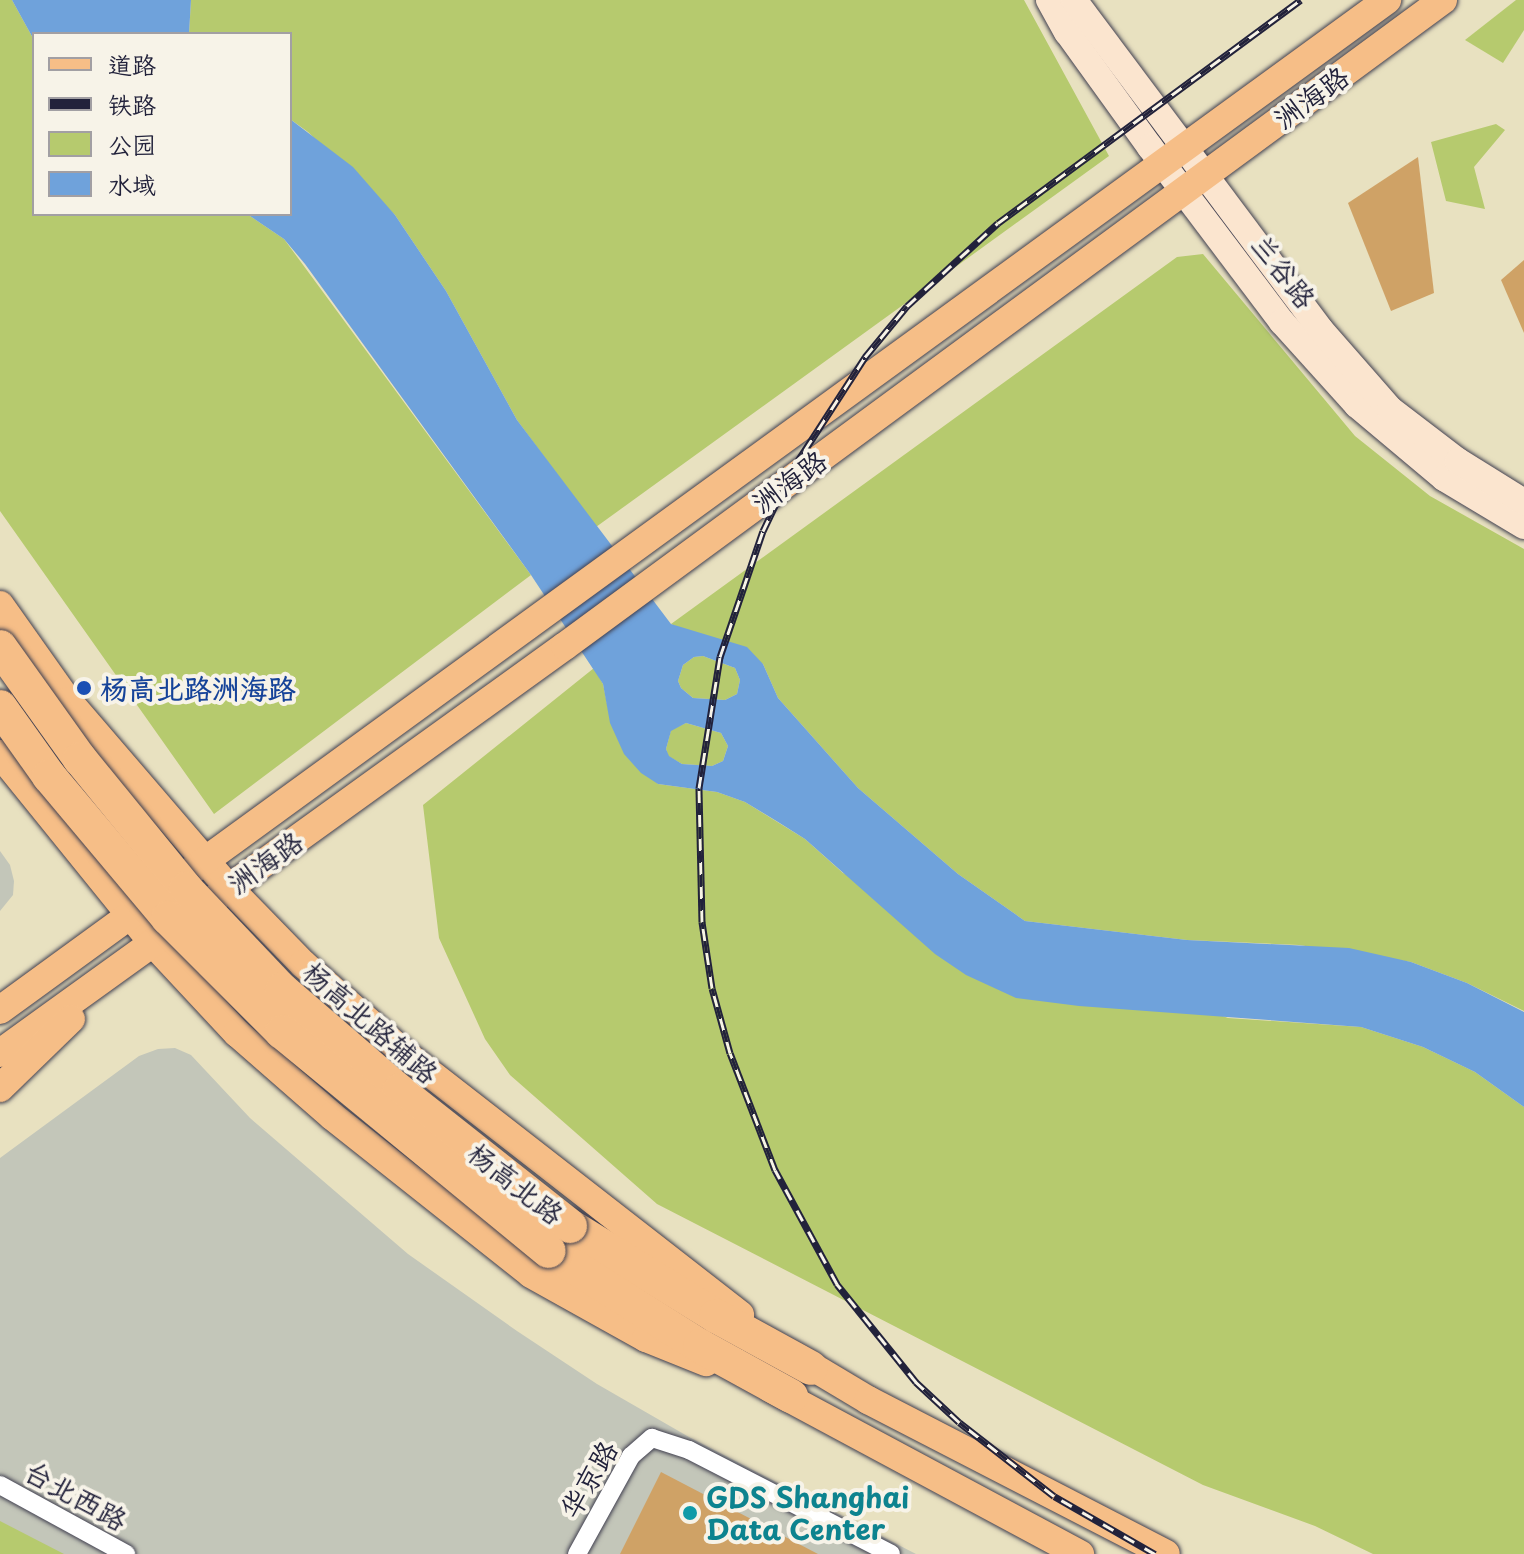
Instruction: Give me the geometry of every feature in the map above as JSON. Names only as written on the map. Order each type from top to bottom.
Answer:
[{"type":"highway","name":"杨高北路","points":[[0,647],[80,759],[186,889],[282,990],[399,1091],[560,1238],[700,1346],[791,1396]]},
{"type":"highway","name":"杨高北路","points":[[0,707],[49,776],[168,918],[282,1032],[437,1163],[560,1238],[716,1316],[811,1368]]},
{"type":"main road","name":"洲海路","points":[[0,1010],[1387,0]]},
{"type":"main road","name":"洲海路","points":[[0,1053],[565,646],[1443,0]]},
{"type":"main road","name":"杨高北路辅路","points":[[0,605],[68,701],[229,888],[303,964],[404,1053],[589,1201],[811,1368]]},
{"type":"main road","points":[[0,754],[142,950],[332,1116],[531,1274],[646,1338],[791,1396]]},
{"type":"main road","name":"洲海路","points":[[0,990],[120,923]]},
{"type":"main road","name":"洲海路","points":[[0,1088],[142,950]]},
{"type":"main road","name":"杨高北路","points":[[811,1368],[1166,1554]]},
{"type":"main road","name":"杨高北路","points":[[791,1396],[1080,1554]]},
{"type":"street","name":"兰谷路","points":[[1049,0],[1067,32],[1162,164],[1282,322],[1357,405],[1444,478],[1524,526]]},
{"type":"street","name":"兰谷路","points":[[1074,0],[1320,329],[1390,409],[1458,461],[1521,496]]},
{"type":"street","name":"华京路","points":[[577,1554],[624,1468],[639,1447],[652,1438],[689,1450],[891,1554]]},
{"type":"street","name":"台北西路","points":[[0,1485],[126,1554]]},
{"type":"shaded area","points":[[0,851],[10,865],[14,881],[13,895],[0,911]]},
{"type":"shaded area","points":[[175,1048],[191,1055],[250,1118],[408,1254],[517,1331],[597,1384],[689,1437],[916,1554],[0,1554],[0,1158],[139,1056],[158,1049]]},
{"type":"green space","points":[[0,0],[12,0],[32,36],[32,216],[250,216],[284,239],[531,575],[214,814],[0,511]]},
{"type":"green space","points":[[191,0],[1024,0],[1109,156],[596,527],[517,420],[446,291],[395,215],[292,120],[292,32],[189,32]]},
{"type":"green space","points":[[1516,0],[1524,0],[1524,30],[1503,63],[1465,40]]},
{"type":"green space","points":[[1496,124],[1505,130],[1474,167],[1485,209],[1446,201],[1431,142]]},
{"type":"green space","points":[[1203,254],[1355,436],[1430,496],[1524,549],[1524,1011],[1467,983],[1411,962],[1299,945],[1187,940],[1025,921],[958,874],[858,788],[778,698],[763,664],[671,624],[1177,257]]},
{"type":"green space","points":[[703,656],[735,668],[740,680],[737,694],[725,700],[693,698],[681,688],[678,681],[683,665],[694,657]]},
{"type":"green space","points":[[594,668],[603,684],[611,723],[658,784],[717,792],[745,802],[805,839],[843,873],[1228,1018],[1361,1027],[1423,1047],[1475,1072],[1524,1107],[1524,1554],[1373,1554],[1315,1526],[1203,1485],[657,1204],[510,1075],[485,1039],[439,938],[423,805]]},
{"type":"green space","points":[[686,723],[721,733],[728,746],[723,761],[712,766],[682,764],[668,756],[666,749],[671,730]]},
{"type":"green space","points":[[0,1521],[64,1554],[0,1554]]},
{"type":"water","points":[[12,0],[191,0],[189,32],[32,32],[32,36]]},
{"type":"water","points":[[292,121],[353,167],[395,215],[446,291],[517,420],[671,624],[747,647],[763,664],[778,698],[858,788],[958,874],[1025,921],[1187,940],[1349,948],[1411,962],[1467,983],[1524,1012],[1524,1107],[1475,1072],[1423,1047],[1361,1027],[1079,1006],[1016,998],[966,975],[935,954],[805,839],[745,802],[717,792],[658,784],[641,773],[624,754],[610,723],[603,684],[531,575],[284,239],[250,216],[292,216]],"holes":[[[703,656],[735,668],[740,680],[737,694],[725,700],[693,698],[678,681],[683,665],[694,657]],[[686,723],[721,733],[728,746],[723,761],[712,766],[682,764],[669,756],[666,749],[671,731]]]},
{"type":"building","points":[[1418,157],[1434,293],[1391,311],[1348,203]]},
{"type":"building","points":[[1524,260],[1524,333],[1501,280]]},
{"type":"building","name":"GDS Shanghai Data Center","points":[[661,1472],[818,1554],[620,1554]]},
{"type":"railway","points":[[1155,1554],[1054,1496],[959,1422],[916,1382],[837,1284],[775,1170],[730,1053],[712,988],[702,922],[699,788],[720,657],[763,531],[792,470],[865,357],[907,306],[998,223],[1301,0]]},
{"type":"place","name":"杨高北路洲海路","points":[[84,688]]},
{"type":"place","name":"GDS Shanghai Data Center","points":[[690,1513]]}]
